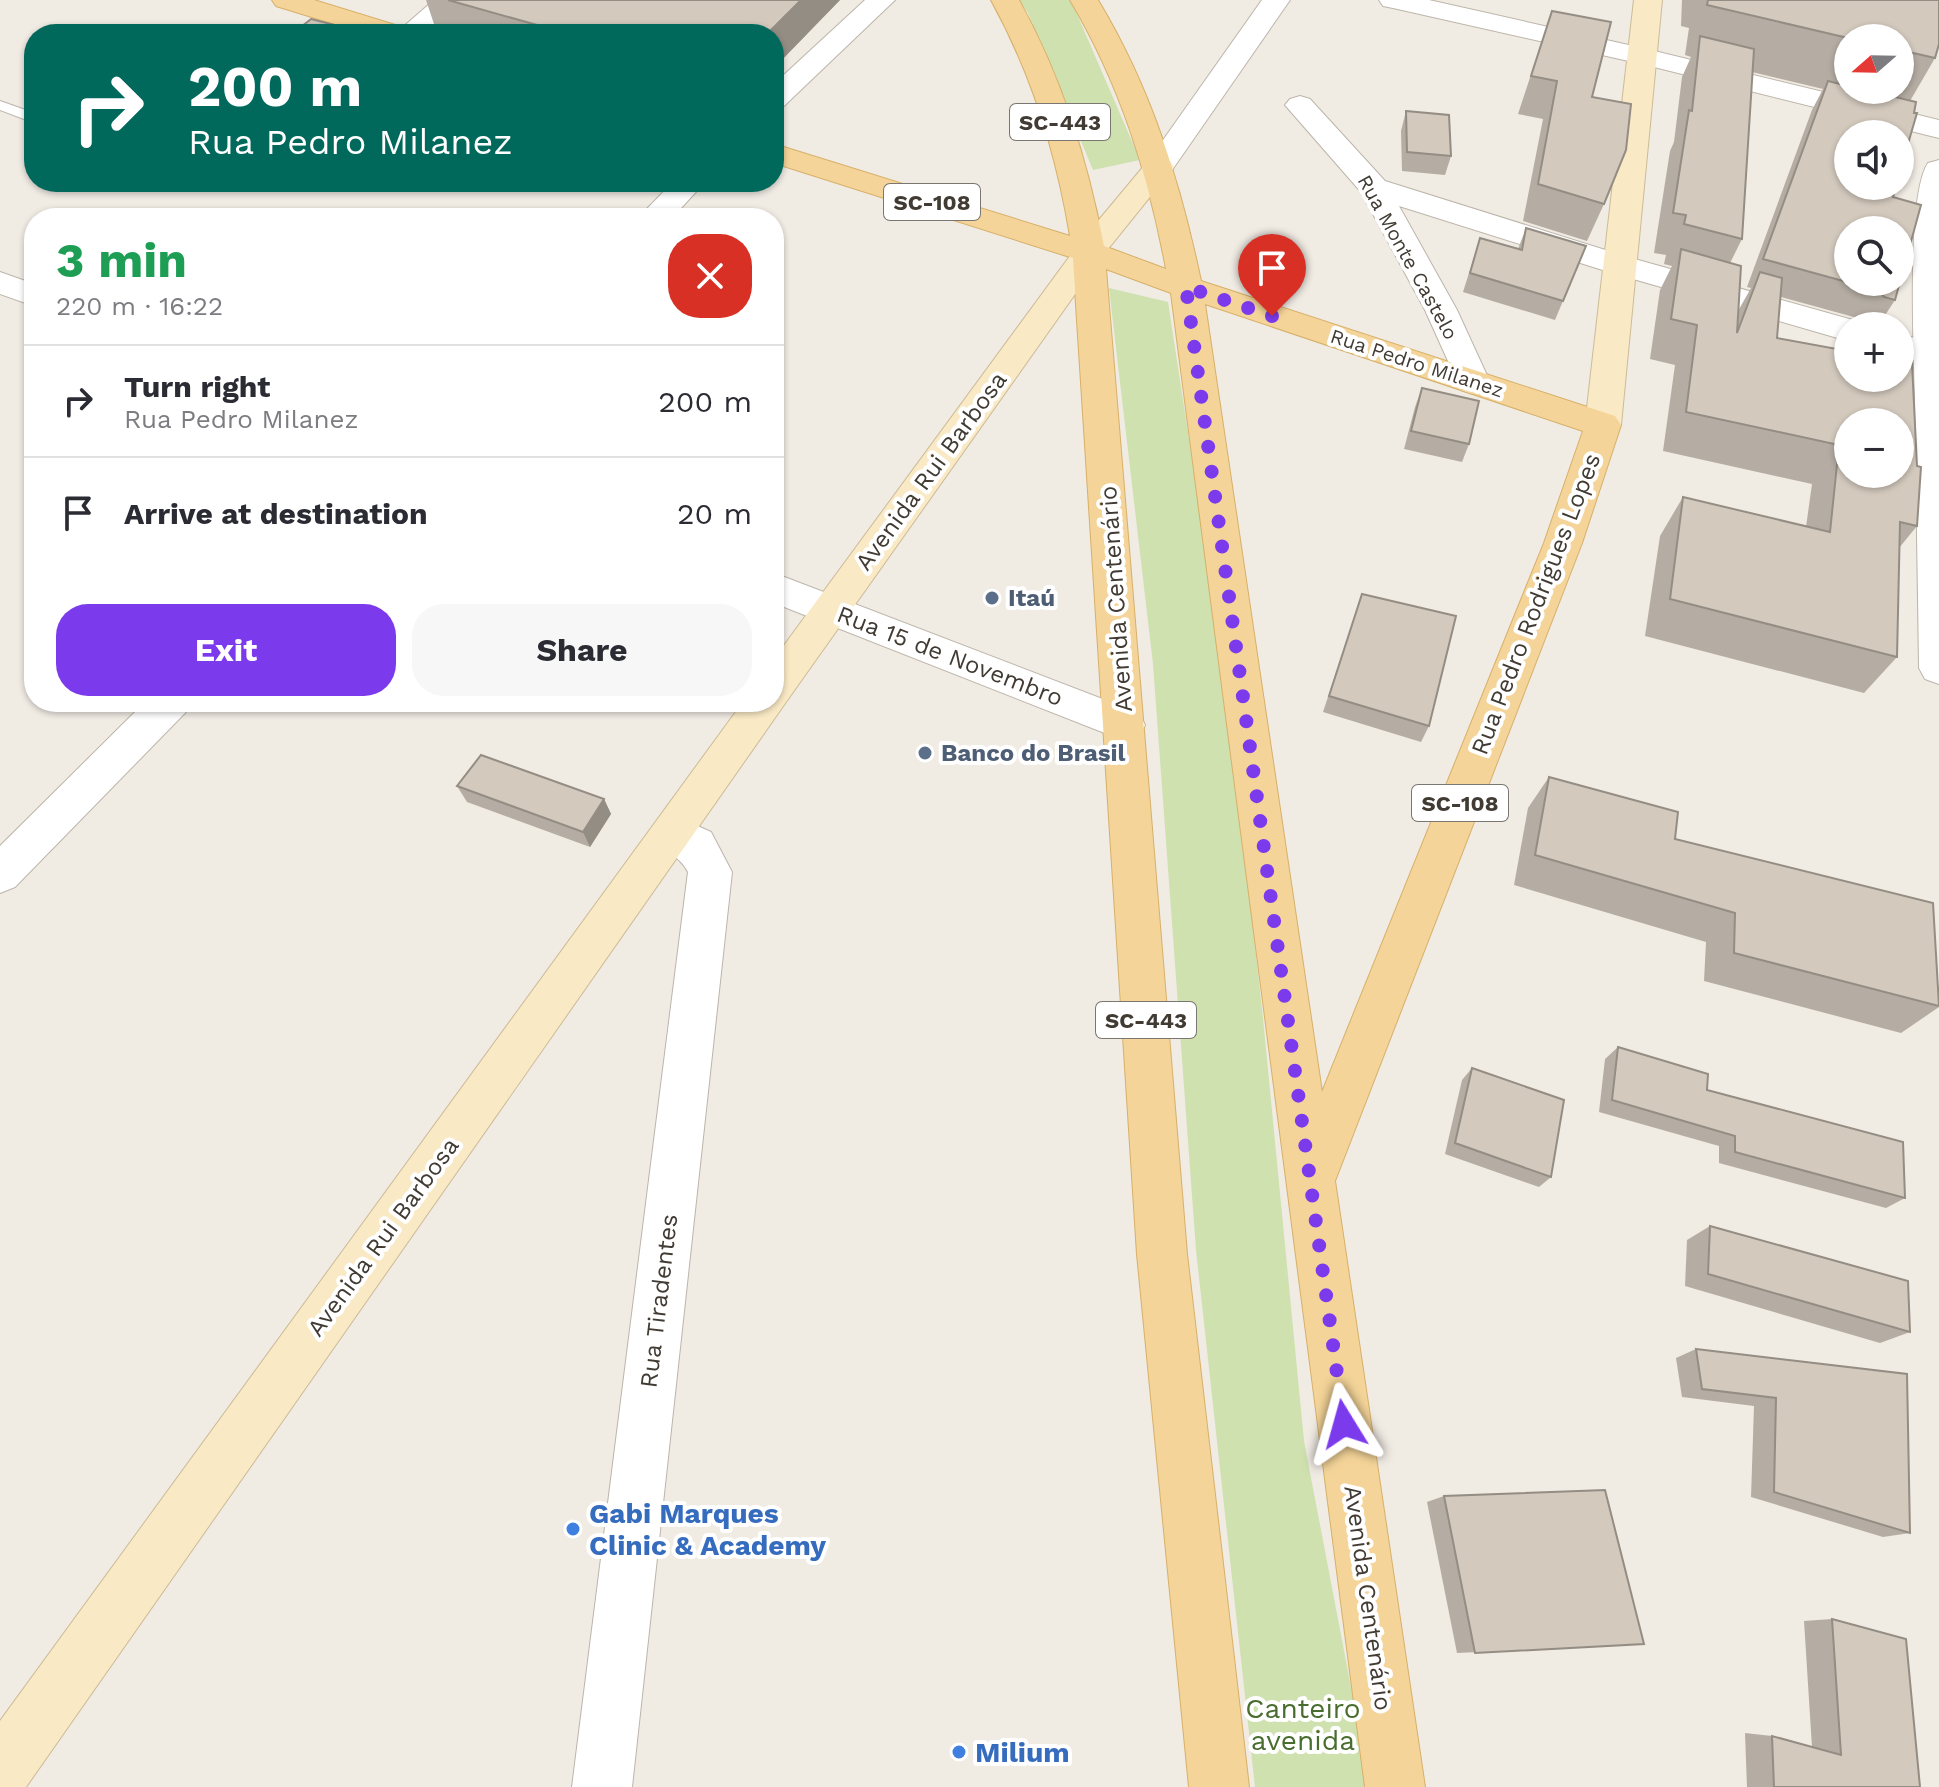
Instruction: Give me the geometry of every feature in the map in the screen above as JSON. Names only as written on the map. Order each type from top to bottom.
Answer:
[{"type":"main road","points":[[286,0],[363,24]]},
{"type":"main road","name":"Avenida Centenário","points":[[1005,0],[1040,68],[1064,131],[1089,252],[1162,1254],[1219,1787]]},
{"type":"main road","name":"Avenida Centenário","points":[[1084,0],[1128,82],[1159,167],[1186,287],[1395,1787]]},
{"type":"main road","name":"Rua Pedro Rodrigues Lopes","points":[[1312,1180],[1563,543],[1603,425],[1648,0]]},
{"type":"main road","name":"SC-108","points":[[784,156],[1089,252]]},
{"type":"main road","name":"Avenida Rui Barbosa","points":[[784,676],[1089,252],[1159,167]]},
{"type":"main road","name":"Rua Pedro Milanez","points":[[1089,252],[1603,425]]},
{"type":"main road","name":"Avenida Rui Barbosa","points":[[0,1772],[759,712]]},
{"type":"street","points":[[421,24],[451,0]]},
{"type":"street","points":[[784,91],[881,0]]},
{"type":"street","points":[[1159,167],[1276,0]]},
{"type":"street","points":[[1393,0],[1642,56],[1939,129]]},
{"type":"street","name":"Rua Monte Castelo","points":[[1300,105],[1374,188],[1441,310],[1473,382]]},
{"type":"street","points":[[1939,169],[1932,200],[1923,352],[1939,668]]},
{"type":"street","points":[[1374,188],[1620,265],[1834,326]]},
{"type":"street","points":[[664,208],[680,192]]},
{"type":"street","points":[[0,282],[24,292]]},
{"type":"street","name":"Rua 15 de Novembro","points":[[784,591],[1125,725]]},
{"type":"street","points":[[0,874],[161,712]]},
{"type":"street","name":"Rua Tiradentes","points":[[602,1787],[710,872],[696,845],[673,833]]},
{"type":"lane","points":[[0,105],[24,114]]},
{"type":"green space","points":[[1019,0],[1069,0],[1073,5],[1140,160],[1093,170],[1028,13]]},
{"type":"green space","name":"Canteiro avenida","points":[[1109,288],[1168,302],[1224,668],[1263,1018],[1304,1441],[1370,1787],[1255,1787],[1196,1250],[1153,664]]},
{"type":"building","points":[[448,0],[801,0],[777,24],[533,24]]},
{"type":"building","points":[[1708,0],[1939,0],[1939,44],[1935,58],[1914,53],[1914,24],[1834,24],[1834,35],[1707,5]]},
{"type":"building","points":[[1552,11],[1611,22],[1592,97],[1631,104],[1626,150],[1604,204],[1538,184],[1557,81],[1531,76]]},
{"type":"building","points":[[311,19],[331,24],[305,24]]},
{"type":"building","points":[[1700,36],[1754,49],[1742,239],[1684,224],[1686,215],[1673,213],[1689,110],[1692,111]]},
{"type":"building","points":[[1828,81],[1834,82],[1834,104],[1914,104],[1914,102],[1916,102],[1914,113],[1917,113],[1914,123],[1914,120],[1834,120],[1834,200],[1904,200],[1921,205],[1914,231],[1914,216],[1834,216],[1834,278],[1763,259]]},
{"type":"building","points":[[1406,111],[1449,115],[1451,156],[1407,152]]},
{"type":"building","points":[[1526,228],[1586,246],[1563,301],[1470,273],[1480,238],[1522,250]]},
{"type":"building","points":[[1681,249],[1741,266],[1737,333],[1760,272],[1782,278],[1777,338],[1834,348],[1834,392],[1913,392],[1917,466],[1921,467],[1917,526],[1900,522],[1897,657],[1670,599],[1683,497],[1830,532],[1835,488],[1914,488],[1914,408],[1834,408],[1834,444],[1686,412],[1697,325],[1671,319]]},
{"type":"building","points":[[1422,388],[1479,401],[1469,444],[1411,431]]},
{"type":"building","points":[[1362,594],[1456,616],[1429,726],[1329,696]]},
{"type":"building","points":[[481,755],[604,799],[583,832],[457,786]]},
{"type":"building","points":[[1549,777],[1678,812],[1675,839],[1933,903],[1939,1006],[1734,953],[1735,913],[1535,855]]},
{"type":"building","points":[[1618,1047],[1708,1074],[1707,1090],[1903,1142],[1905,1198],[1735,1152],[1735,1136],[1612,1100]]},
{"type":"building","points":[[1472,1068],[1564,1100],[1551,1177],[1455,1143]]},
{"type":"building","points":[[1710,1226],[1908,1281],[1910,1332],[1708,1274]]},
{"type":"building","points":[[1696,1349],[1907,1374],[1910,1533],[1774,1492],[1776,1398],[1702,1389]]},
{"type":"building","points":[[1605,1490],[1644,1644],[1475,1653],[1444,1496]]},
{"type":"building","points":[[1832,1619],[1906,1639],[1920,1787],[1774,1787],[1772,1736],[1841,1755]]},
{"type":"place","name":"Itaú","points":[[992,598]]},
{"type":"place","name":"Banco do Brasil","points":[[925,753]]},
{"type":"place","name":"Gabi Marques Clinic & Academy","points":[[573,1529]]},
{"type":"place","name":"Milium","points":[[959,1752]]},
{"type":"route","points":[[1272,316],[1186,287],[1344,1424]]}]
